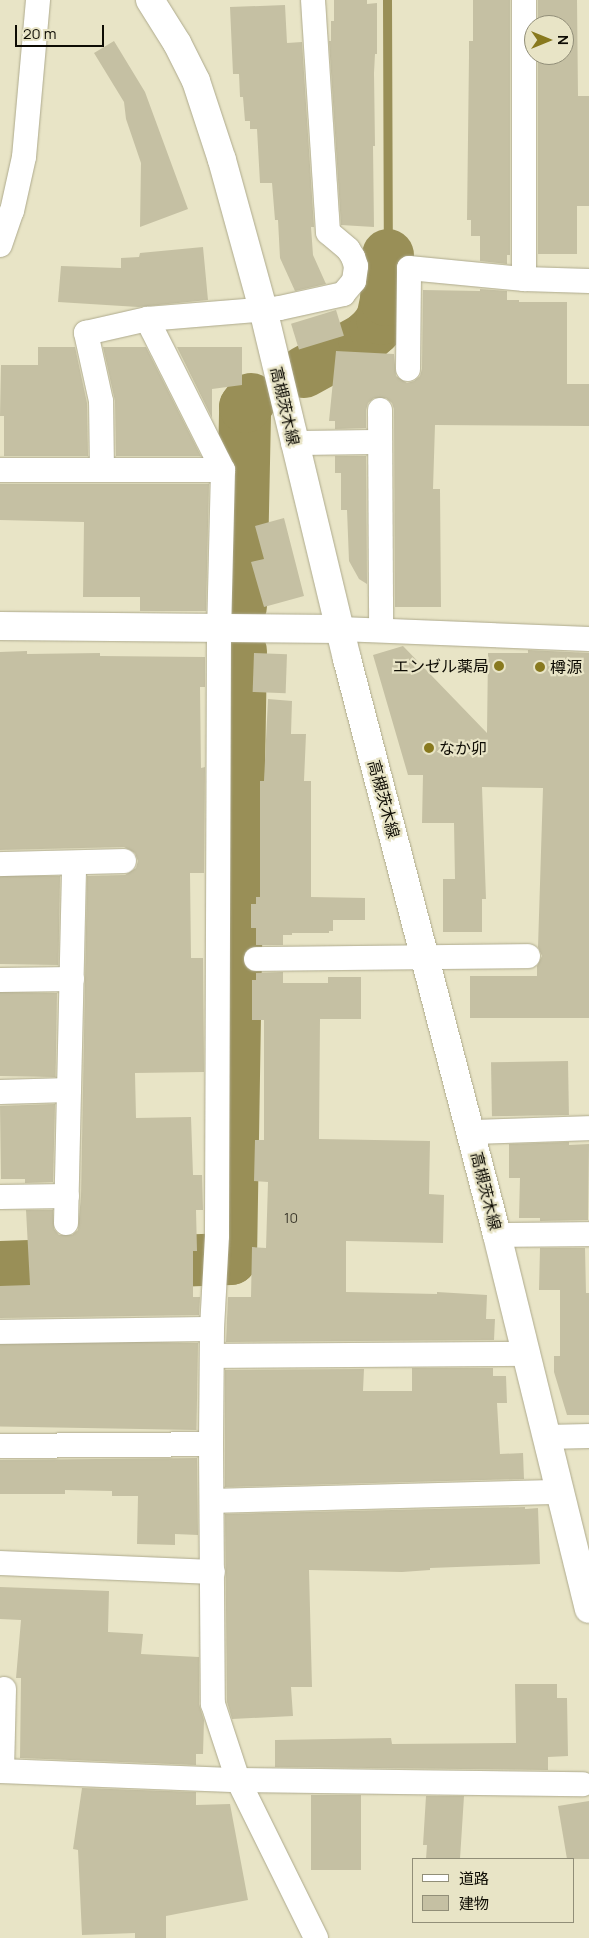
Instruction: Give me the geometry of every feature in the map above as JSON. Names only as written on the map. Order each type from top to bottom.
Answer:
[{"type":"main road","name":"高槻茨木線","points":[[150,0],[177,44],[196,81],[210,120],[263,309],[340,629],[471,1132],[560,1492],[580,1537],[589,1609]]},
{"type":"main road","points":[[0,626],[340,629]]},
{"type":"street","points":[[0,245],[17,194],[28,132],[38,0]]},
{"type":"street","points":[[102,470],[102,401],[86,334],[146,318],[263,309],[344,294],[350,288],[356,274],[353,257],[348,249],[328,232],[313,0]]},
{"type":"street","points":[[524,0],[524,278]]},
{"type":"street","points":[[408,369],[402,267],[524,278],[589,281]]},
{"type":"street","points":[[146,318],[223,470],[219,629],[217,1236],[212,1329],[211,1444],[213,1704],[238,1780],[316,1938]]},
{"type":"street","points":[[380,410],[381,629]]},
{"type":"street","points":[[294,442],[380,442]]},
{"type":"street","points":[[0,470],[223,470]]},
{"type":"street","points":[[340,629],[381,629],[589,639]]},
{"type":"street","points":[[0,864],[124,862]]},
{"type":"street","points":[[66,1223],[74,863]]},
{"type":"street","points":[[256,959],[528,956]]},
{"type":"street","points":[[0,980],[72,979]]},
{"type":"street","points":[[0,1092],[69,1090]]},
{"type":"street","points":[[471,1132],[589,1128]]},
{"type":"street","points":[[0,1197],[67,1196]]},
{"type":"street","points":[[497,1235],[589,1234]]},
{"type":"street","points":[[0,1332],[212,1329]]},
{"type":"street","points":[[212,1356],[526,1354]]},
{"type":"street","points":[[546,1437],[589,1436]]},
{"type":"street","points":[[0,1446],[211,1444]]},
{"type":"street","points":[[212,1500],[560,1492]]},
{"type":"street","points":[[0,1563],[213,1572]]},
{"type":"street","points":[[4,1689],[1,1771],[238,1780],[583,1784]]},
{"type":"building","points":[[334,0],[367,0],[367,4],[377,3],[377,54],[375,54],[374,73],[375,146],[373,146],[374,227],[341,225],[329,41],[331,41],[331,21],[334,21]]},
{"type":"building","points":[[473,0],[510,0],[510,255],[507,255],[507,264],[480,261],[480,236],[471,236],[471,220],[467,220],[469,41],[473,41]]},
{"type":"building","points":[[538,0],[577,0],[578,96],[589,96],[589,206],[577,206],[577,254],[538,254],[538,65],[574,65],[574,15],[538,15]]},
{"type":"building","points":[[285,5],[287,43],[302,42],[314,227],[311,227],[313,255],[326,284],[295,291],[280,258],[278,220],[275,220],[272,183],[260,183],[257,129],[250,129],[250,121],[245,121],[243,97],[240,97],[239,74],[233,74],[230,7]]},
{"type":"building","points":[[114,41],[145,92],[188,209],[140,227],[141,163],[126,119],[124,102],[94,53]]},
{"type":"building","points":[[203,247],[208,300],[138,307],[58,302],[61,266],[121,268],[121,258],[139,257],[140,253]]},
{"type":"building","points":[[480,289],[507,291],[507,300],[519,300],[519,302],[567,302],[567,384],[589,384],[589,426],[435,425],[433,489],[440,489],[441,607],[395,607],[394,409],[392,403],[386,398],[374,398],[368,403],[366,410],[366,428],[335,429],[335,421],[329,421],[336,351],[394,354],[396,376],[407,383],[414,381],[420,376],[422,369],[423,290],[480,291]]},
{"type":"building","points":[[336,310],[344,336],[299,350],[291,324]]},
{"type":"building","points":[[38,347],[75,347],[87,403],[88,456],[4,456],[4,416],[0,416],[1,365],[38,365]]},
{"type":"building","points":[[103,347],[146,347],[201,456],[116,456],[115,401]]},
{"type":"building","points":[[177,347],[242,347],[242,385],[212,389],[212,418]]},
{"type":"building","points":[[335,456],[366,456],[367,584],[359,579],[349,561],[347,510],[341,510],[341,473],[335,473]]},
{"type":"building","points":[[0,484],[209,484],[206,611],[140,611],[140,597],[83,597],[84,522],[0,520]]},
{"type":"building","points":[[284,518],[304,596],[264,607],[251,562],[264,559],[255,526]]},
{"type":"building","points":[[403,646],[487,733],[488,653],[528,653],[528,650],[589,653],[589,1018],[470,1018],[470,976],[537,976],[537,966],[542,956],[538,947],[543,788],[482,787],[486,899],[482,899],[482,932],[443,932],[443,879],[455,879],[454,823],[422,823],[423,775],[408,775],[373,655]]},
{"type":"building","points":[[27,651],[27,654],[100,653],[100,656],[205,657],[205,687],[200,687],[201,768],[205,767],[204,873],[190,873],[191,958],[203,958],[204,1072],[135,1073],[136,1118],[191,1117],[193,1175],[202,1175],[203,1210],[196,1210],[197,1251],[193,1251],[193,1297],[200,1297],[199,1315],[0,1318],[0,1286],[30,1285],[26,1210],[53,1210],[54,1229],[59,1235],[72,1235],[78,1230],[81,1196],[87,876],[125,875],[136,868],[138,861],[135,853],[124,847],[0,850],[0,652]]},
{"type":"building","points":[[254,653],[287,654],[286,693],[253,692]]},
{"type":"building","points":[[268,699],[292,701],[291,734],[306,734],[304,781],[311,781],[311,897],[365,898],[365,920],[333,920],[333,931],[329,931],[329,933],[292,933],[292,935],[283,935],[283,945],[256,945],[256,928],[251,928],[251,904],[256,904],[256,897],[260,897],[260,781],[264,781]]},
{"type":"building","points":[[0,875],[60,876],[58,965],[0,964]]},
{"type":"building","points":[[283,972],[283,983],[328,983],[328,977],[361,977],[361,1019],[320,1019],[319,1139],[430,1141],[429,1194],[444,1195],[443,1243],[346,1241],[346,1292],[437,1294],[437,1292],[487,1295],[486,1319],[495,1319],[494,1340],[226,1342],[228,1297],[251,1297],[252,1247],[266,1248],[268,1182],[254,1181],[255,1140],[264,1140],[264,1020],[252,1020],[252,980],[256,980],[256,973]]},
{"type":"building","points":[[0,992],[57,993],[56,1077],[0,1076]]},
{"type":"building","points":[[568,1061],[569,1115],[492,1116],[491,1062]]},
{"type":"building","points":[[55,1104],[53,1182],[25,1183],[25,1179],[1,1179],[0,1106]]},
{"type":"building","points":[[569,1142],[569,1145],[589,1144],[588,1220],[540,1221],[540,1218],[519,1218],[520,1178],[509,1178],[509,1144]]},
{"type":"building","points":[[540,1248],[585,1248],[586,1293],[589,1293],[589,1415],[567,1415],[554,1372],[554,1356],[560,1356],[560,1290],[539,1290]]},
{"type":"building","points":[[0,1340],[198,1343],[196,1430],[0,1427]]},
{"type":"building","points":[[412,1368],[493,1368],[493,1376],[506,1376],[507,1403],[497,1403],[500,1454],[523,1453],[524,1479],[225,1487],[225,1370],[364,1369],[363,1391],[412,1391]]},
{"type":"building","points":[[197,1458],[198,1535],[175,1534],[175,1545],[137,1544],[138,1496],[112,1496],[112,1491],[65,1490],[65,1494],[0,1494],[0,1460]]},
{"type":"building","points":[[525,1507],[525,1509],[538,1508],[540,1564],[430,1568],[430,1570],[402,1572],[309,1570],[312,1687],[291,1687],[293,1716],[232,1719],[227,1702],[225,1514]]},
{"type":"building","points":[[0,1587],[109,1591],[108,1632],[143,1634],[141,1654],[199,1657],[199,1704],[204,1720],[203,1754],[196,1754],[196,1765],[20,1758],[21,1678],[16,1678],[21,1620],[0,1619]]},
{"type":"building","points":[[515,1684],[557,1684],[557,1698],[567,1698],[568,1756],[548,1757],[548,1770],[275,1767],[275,1740],[391,1738],[392,1744],[516,1743]]},
{"type":"building","points":[[82,1788],[196,1792],[196,1805],[230,1804],[248,1900],[166,1916],[166,1938],[135,1938],[135,1933],[82,1935],[78,1850],[73,1849]]},
{"type":"building","points":[[311,1795],[361,1795],[361,1870],[311,1870]]},
{"type":"building","points":[[426,1796],[464,1796],[460,1858],[426,1858],[427,1845],[423,1845]]},
{"type":"building","points":[[589,1801],[589,1859],[567,1858],[558,1806]]},
{"type":"waterway","points":[[387,0],[388,255]]},
{"type":"waterway","points":[[304,372],[364,339],[375,329],[382,319],[386,300],[388,255]]},
{"type":"waterway","points":[[241,606],[245,407],[251,399]]},
{"type":"waterway","points":[[0,1267],[231,1259],[241,651]]},
{"type":"place","name":"エンゼル薬局","points":[[499,666]]},
{"type":"place","name":"樽源","points":[[540,667]]},
{"type":"place","name":"なか卯","points":[[429,748]]}]
